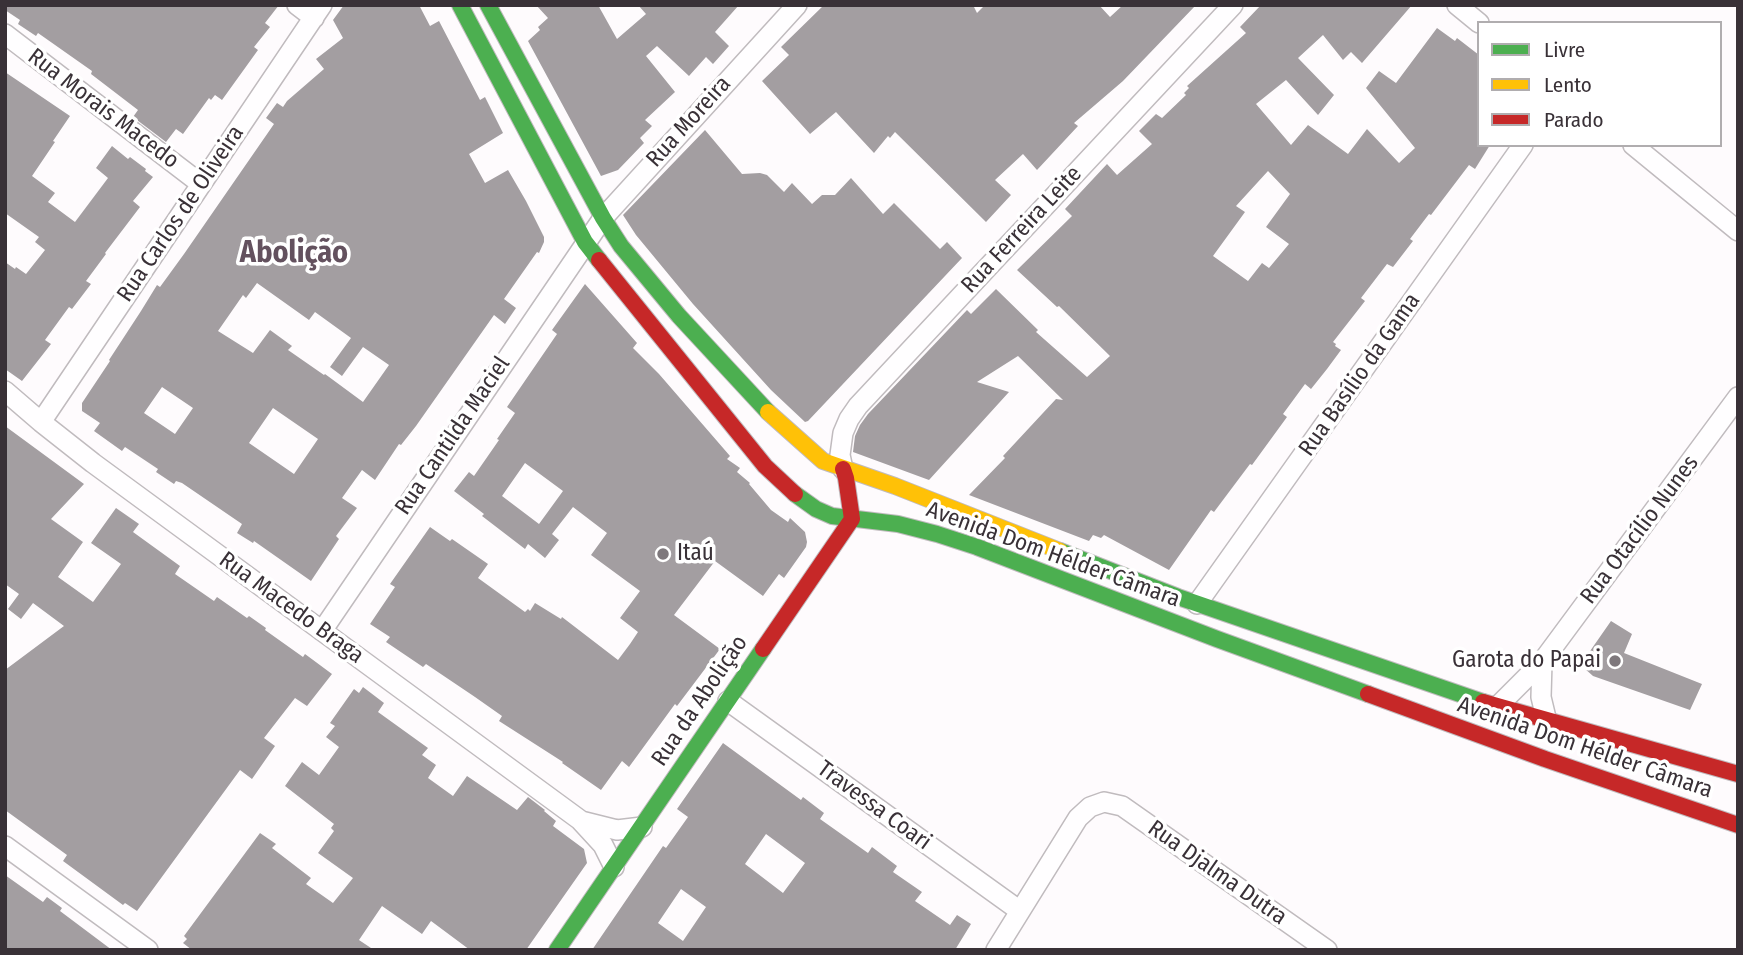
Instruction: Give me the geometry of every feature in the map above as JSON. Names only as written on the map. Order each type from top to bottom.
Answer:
[{"type":"main road","name":"Avenida Dom Hélder Câmara","points":[[460,5],[585,242],[765,466],[791,491],[816,509],[832,516],[898,524],[977,547],[1413,711],[1738,825]]},
{"type":"main road","name":"Avenida Dom Hélder Câmara","points":[[488,5],[603,218],[621,246],[679,316],[758,402],[822,461],[895,486],[1197,604],[1497,707],[1738,774]]},
{"type":"main road","points":[[843,468],[852,519]]},
{"type":"main road","name":"Rua da Abolição","points":[[557,950],[852,519]]},
{"type":"street","points":[[297,5],[318,11]]},
{"type":"street","name":"Rua Moreira","points":[[585,242],[603,218],[797,5]]},
{"type":"street","name":"Rua Ferreira Leite","points":[[843,468],[840,455],[843,433],[858,405],[1233,5]]},
{"type":"street","points":[[1457,5],[1477,21]]},
{"type":"street","name":"Rua Carlos de Oliveira","points":[[41,422],[318,11]]},
{"type":"street","name":"Rua Morais Macedo","points":[[5,34],[201,184]]},
{"type":"street","name":"Rua Basílio da Gama","points":[[1197,604],[1522,147]]},
{"type":"street","points":[[1635,147],[1738,231]]},
{"type":"street","name":"Rua Cantilda Maciel","points":[[321,631],[585,242]]},
{"type":"street","name":"Rua Macedo Braga","points":[[5,391],[93,463],[580,820],[603,845],[614,867]]},
{"type":"street","name":"Rua Otacílio Nunes","points":[[1497,707],[1542,662],[1738,397]]},
{"type":"street","points":[[1542,662],[1541,697],[1547,722]]},
{"type":"street","name":"Travessa Coari","points":[[728,701],[1020,911]]},
{"type":"street","name":"Rua Djalma Dutra","points":[[1020,911],[1078,818],[1090,807],[1104,802],[1122,806],[1327,950]]},
{"type":"street","name":"Rua Macedo Braga","points":[[580,820],[617,830],[642,827]]},
{"type":"street","points":[[5,846],[148,950]]},
{"type":"street","points":[[996,950],[1020,911]]},
{"type":"building","points":[[5,5],[279,5],[265,23],[270,27],[254,47],[258,50],[222,100],[215,95],[211,100],[209,98],[183,134],[176,129],[166,142],[133,117],[138,110],[91,74],[92,71],[38,33],[36,36],[18,24],[20,20],[5,10]]},
{"type":"building","points":[[344,5],[419,5],[430,26],[439,21],[480,100],[485,97],[503,133],[469,154],[485,183],[508,170],[544,237],[544,242],[539,253],[537,252],[504,299],[516,308],[505,324],[494,315],[375,480],[362,470],[342,498],[357,508],[336,536],[339,539],[311,581],[254,541],[253,543],[237,533],[242,524],[182,483],[176,481],[174,484],[156,472],[158,469],[125,447],[122,451],[94,431],[100,423],[82,411],[82,403],[157,285],[160,287],[184,254],[274,124],[266,118],[277,103],[283,107],[324,69],[316,59],[343,38],[333,20]],"holes":[[[257,283],[309,320],[315,312],[351,338],[330,367],[342,376],[363,347],[389,365],[363,402],[288,350],[292,346],[270,330],[253,353],[218,331],[243,295],[246,298]],[[162,387],[193,408],[175,434],[144,413]],[[273,408],[318,439],[294,474],[249,443]]]},
{"type":"building","points":[[536,5],[598,5],[617,39],[646,14],[638,5],[739,5],[715,32],[729,46],[713,64],[706,57],[689,76],[657,46],[646,56],[675,92],[645,120],[652,126],[640,138],[644,143],[618,170],[601,176],[528,41],[548,18]]},
{"type":"building","points":[[824,5],[973,5],[977,13],[985,5],[1099,5],[1110,17],[1123,5],[1196,5],[1123,81],[1074,123],[1078,126],[1037,170],[1023,154],[995,180],[1011,195],[986,222],[895,132],[890,138],[888,136],[874,153],[836,112],[810,134],[762,81],[789,55],[781,47]]},
{"type":"building","points":[[1261,5],[1412,5],[1362,63],[1351,52],[1343,60],[1323,35],[1298,58],[1334,95],[1318,115],[1286,80],[1256,104],[1291,145],[1308,125],[1348,154],[1367,129],[1399,163],[1415,148],[1366,88],[1379,71],[1396,83],[1437,28],[1455,41],[1457,38],[1477,53],[1477,147],[1489,147],[1475,169],[1469,165],[1431,215],[1429,214],[1393,267],[1387,264],[1361,298],[1365,301],[1333,342],[1341,350],[1311,389],[1305,384],[1283,414],[1287,417],[1252,465],[1250,464],[1214,512],[1211,510],[1169,570],[1104,535],[1101,538],[1093,535],[1089,541],[969,495],[1056,399],[1063,400],[1018,356],[977,382],[1009,392],[929,480],[853,452],[855,436],[868,414],[967,310],[971,314],[996,289],[1038,330],[1036,332],[1087,377],[1110,356],[1017,270],[1072,216],[1065,209],[1107,164],[1117,175],[1152,144],[1139,131],[1156,114],[1162,118],[1186,95],[1184,93],[1189,88],[1187,86],[1246,33],[1240,27]],"holes":[[[1268,171],[1290,194],[1266,227],[1289,244],[1269,268],[1262,263],[1248,281],[1213,256],[1245,212],[1236,206]]]},
{"type":"building","points":[[5,72],[70,116],[32,176],[55,193],[48,202],[75,222],[108,178],[96,168],[112,146],[146,169],[153,177],[133,201],[140,207],[86,281],[91,284],[72,309],[69,307],[45,340],[51,344],[22,381],[5,369],[5,262],[26,274],[45,250],[35,242],[39,237],[5,213]]},
{"type":"building","points":[[705,130],[742,174],[767,175],[784,192],[792,183],[812,204],[822,195],[835,195],[851,178],[883,214],[894,203],[940,249],[947,242],[962,258],[808,421],[805,422],[771,390],[693,304],[636,235],[623,215]]},
{"type":"building","points":[[585,284],[637,343],[633,348],[730,456],[727,459],[740,468],[737,472],[750,483],[771,510],[788,522],[790,518],[805,532],[807,542],[784,578],[779,574],[763,596],[715,561],[674,615],[720,649],[629,767],[622,761],[601,790],[499,721],[502,716],[475,697],[426,664],[423,667],[386,642],[390,637],[370,624],[395,587],[390,584],[430,527],[488,564],[478,578],[525,612],[528,609],[530,611],[535,603],[561,619],[562,617],[618,660],[638,632],[620,618],[640,591],[591,555],[607,533],[573,507],[552,534],[559,540],[545,558],[528,544],[525,549],[454,491],[469,472],[474,476],[499,440],[497,439],[515,413],[507,407],[557,334],[552,330]],"holes":[[[525,463],[563,491],[539,524],[502,496]]]},
{"type":"building","points":[[5,426],[84,484],[51,519],[83,542],[58,577],[93,602],[121,564],[91,543],[116,508],[139,524],[133,532],[180,566],[175,574],[214,601],[217,597],[247,618],[249,616],[303,657],[305,654],[332,674],[307,706],[295,698],[264,738],[275,746],[252,779],[240,770],[137,911],[125,903],[123,905],[63,861],[67,855],[5,810],[5,670],[64,626],[33,603],[21,619],[8,609],[19,594],[5,584]]},
{"type":"building","name":"Garota do Papai","points":[[1611,621],[1632,634],[1624,653],[1702,684],[1690,710],[1593,676],[1584,668],[1588,654]]},
{"type":"building","points":[[363,687],[384,703],[378,712],[428,748],[422,755],[436,765],[428,778],[453,796],[467,776],[517,810],[528,797],[556,821],[553,826],[584,849],[587,863],[526,950],[470,950],[431,921],[422,934],[382,906],[359,940],[374,950],[192,950],[183,943],[187,939],[184,936],[260,833],[276,844],[272,848],[311,878],[306,884],[333,903],[353,878],[318,853],[334,831],[331,828],[334,824],[285,786],[302,762],[319,775],[339,747],[326,737],[335,726],[330,723],[354,689],[359,693]]},
{"type":"building","points":[[723,743],[801,800],[803,797],[824,813],[820,819],[868,853],[872,847],[897,866],[893,872],[922,892],[915,901],[950,925],[957,915],[971,924],[955,950],[592,950],[663,846],[666,848],[688,817],[677,809]],"holes":[[[766,834],[805,863],[783,893],[745,864]],[[681,889],[706,907],[683,941],[658,923]]]},
{"type":"building","points":[[5,875],[43,902],[47,897],[62,908],[60,911],[112,950],[5,950]]},
{"type":"traffic: fast","points":[[460,5],[585,242],[599,260]]},
{"type":"traffic: fast","points":[[488,5],[603,218],[621,246],[679,316],[768,412]]},
{"type":"traffic: fast","points":[[795,494],[816,509],[832,516],[898,524],[977,547],[1368,694]]},
{"type":"traffic: fast","points":[[1060,551],[1178,597],[1483,702]]},
{"type":"traffic: fast","points":[[557,950],[763,649]]},
{"type":"traffic: slow","points":[[768,412],[823,461],[895,486],[1060,551]]},
{"type":"traffic: jam","points":[[599,260],[765,466],[795,494]]},
{"type":"traffic: jam","points":[[763,649],[852,519],[843,469]]},
{"type":"traffic: jam","points":[[1368,694],[1545,759],[1738,825]]},
{"type":"traffic: jam","points":[[1483,702],[1738,774]]},
{"type":"place","name":"Itaú","points":[[663,554]]},
{"type":"place","name":"Garota do Papai","points":[[1615,661]]},
{"type":"district","name":"Abolição","points":[[294,254]]}]
